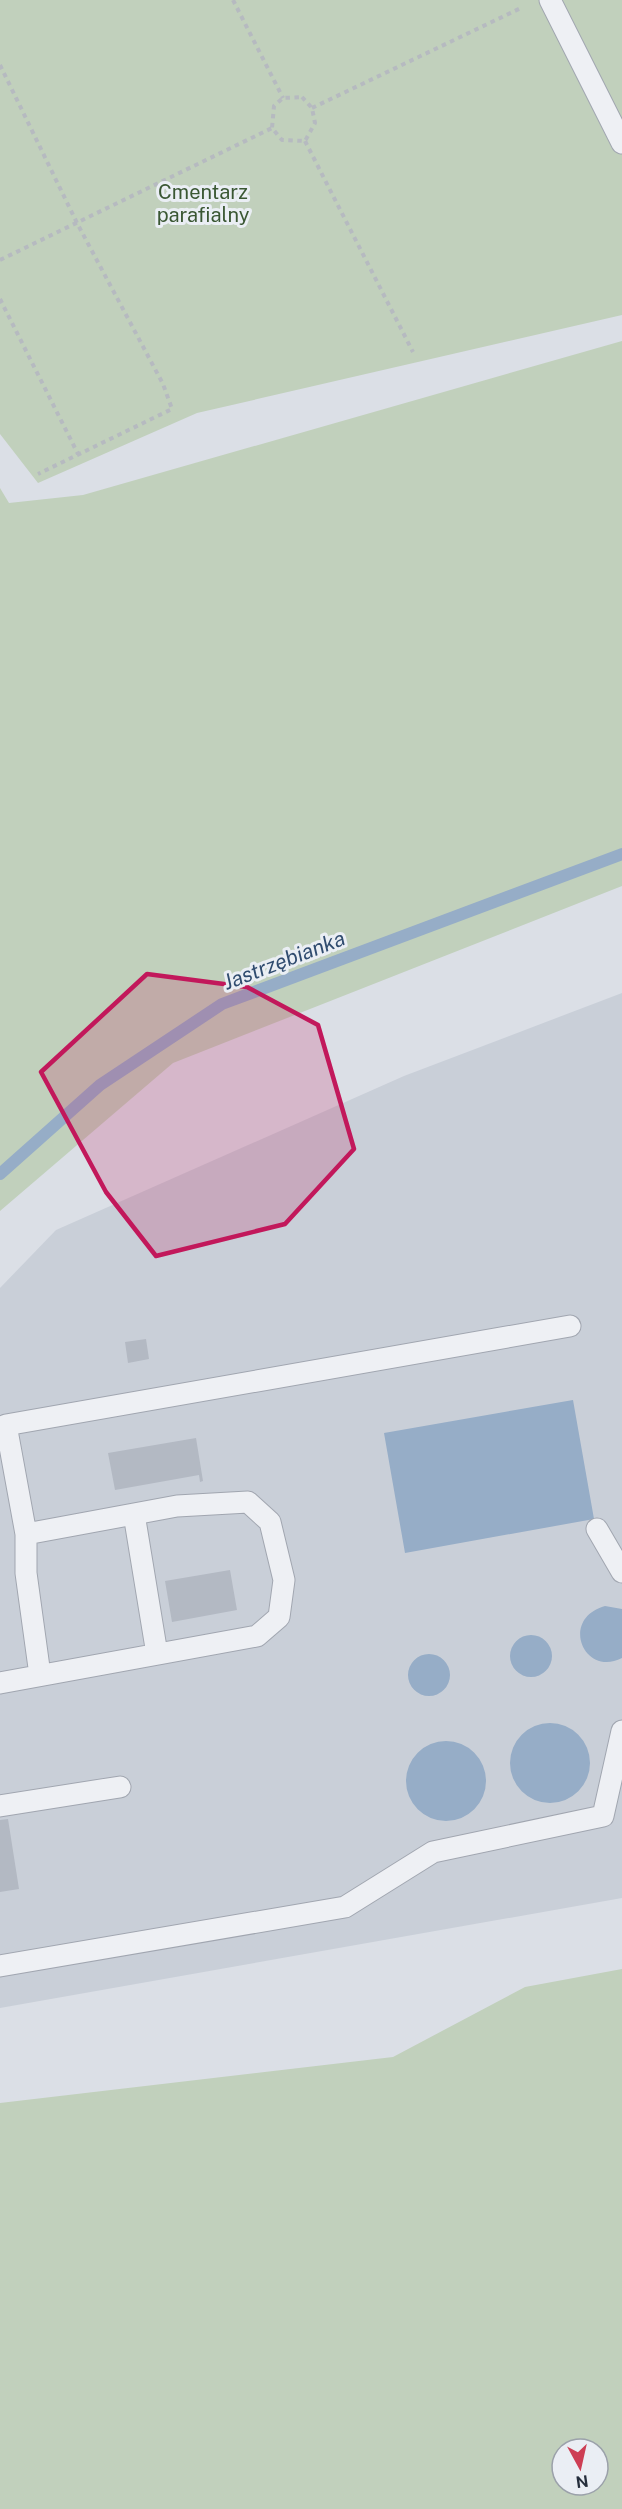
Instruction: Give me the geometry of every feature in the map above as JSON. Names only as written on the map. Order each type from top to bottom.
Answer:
[{"type":"lane","points":[[550,0],[622,143]]},
{"type":"lane","points":[[40,1676],[26,1573],[26,1534],[6,1425],[570,1326]]},
{"type":"lane","points":[[0,1683],[256,1636],[279,1617],[284,1580],[270,1522],[248,1502],[177,1506],[26,1534]]},
{"type":"lane","points":[[134,1514],[157,1654]]},
{"type":"lane","points":[[597,1529],[622,1572]]},
{"type":"lane","points":[[0,1966],[345,1907],[433,1852],[603,1816],[622,1731]]},
{"type":"lane","points":[[0,1806],[120,1787]]},
{"type":"path","points":[[233,0],[283,98]]},
{"type":"path","points":[[312,108],[526,5]]},
{"type":"path","points":[[0,65],[77,223],[163,384],[172,409],[38,474]]},
{"type":"path","points":[[302,97],[312,108],[315,123],[305,141],[282,140],[272,128],[274,106],[283,98],[302,97]]},
{"type":"path","points":[[0,260],[272,128]]},
{"type":"path","points":[[305,141],[413,352]]},
{"type":"path","points":[[0,299],[78,454]]},
{"type":"highlighted area","points":[[147,974],[247,987],[318,1025],[354,1149],[285,1224],[156,1256],[106,1192],[41,1072]]},
{"type":"shaded area","points":[[622,993],[622,1898],[0,2008],[0,1288],[56,1230],[404,1076]]},
{"type":"green space","name":"Cmentarz parafialny","points":[[0,0],[622,0],[622,315],[197,413],[38,483],[0,434]]},
{"type":"green space","points":[[622,341],[622,886],[173,1063],[0,1211],[0,488],[9,503],[83,495]]},
{"type":"green space","points":[[622,1969],[622,2509],[0,2509],[0,2103],[393,2057],[525,1987]]},
{"type":"water","points":[[573,1400],[594,1519],[405,1553],[384,1433]]},
{"type":"water","points":[[605,1606],[622,1609],[622,1658],[608,1662],[597,1660],[588,1654],[582,1644],[580,1633],[583,1622],[591,1613]]},
{"type":"water","points":[[531,1635],[539,1636],[546,1641],[551,1648],[551,1664],[546,1671],[539,1676],[531,1677],[523,1676],[516,1671],[511,1664],[510,1656],[511,1648],[516,1641],[523,1636]]},
{"type":"water","points":[[429,1654],[437,1655],[444,1660],[449,1667],[449,1683],[444,1690],[437,1695],[429,1696],[421,1695],[414,1690],[409,1683],[408,1675],[409,1667],[414,1660],[421,1655]]},
{"type":"water","points":[[550,1723],[565,1726],[578,1735],[587,1748],[590,1763],[587,1778],[578,1791],[565,1800],[550,1803],[535,1800],[522,1791],[513,1778],[510,1763],[513,1748],[522,1735],[535,1726]]},
{"type":"water","points":[[446,1741],[461,1744],[474,1753],[483,1766],[486,1781],[483,1796],[474,1809],[461,1818],[446,1821],[431,1818],[418,1809],[409,1796],[406,1781],[409,1766],[418,1753],[431,1744]]},
{"type":"building","points":[[146,1339],[149,1359],[128,1363],[125,1342]]},
{"type":"building","points":[[196,1438],[203,1481],[200,1482],[199,1475],[115,1490],[108,1453]]},
{"type":"building","points":[[230,1570],[237,1610],[172,1622],[165,1581]]},
{"type":"building","points":[[8,1819],[19,1889],[0,1892],[0,1820]]},
{"type":"waterway","name":"Jastrzębianka","points":[[0,1174],[100,1085],[222,1004],[622,854]]}]
